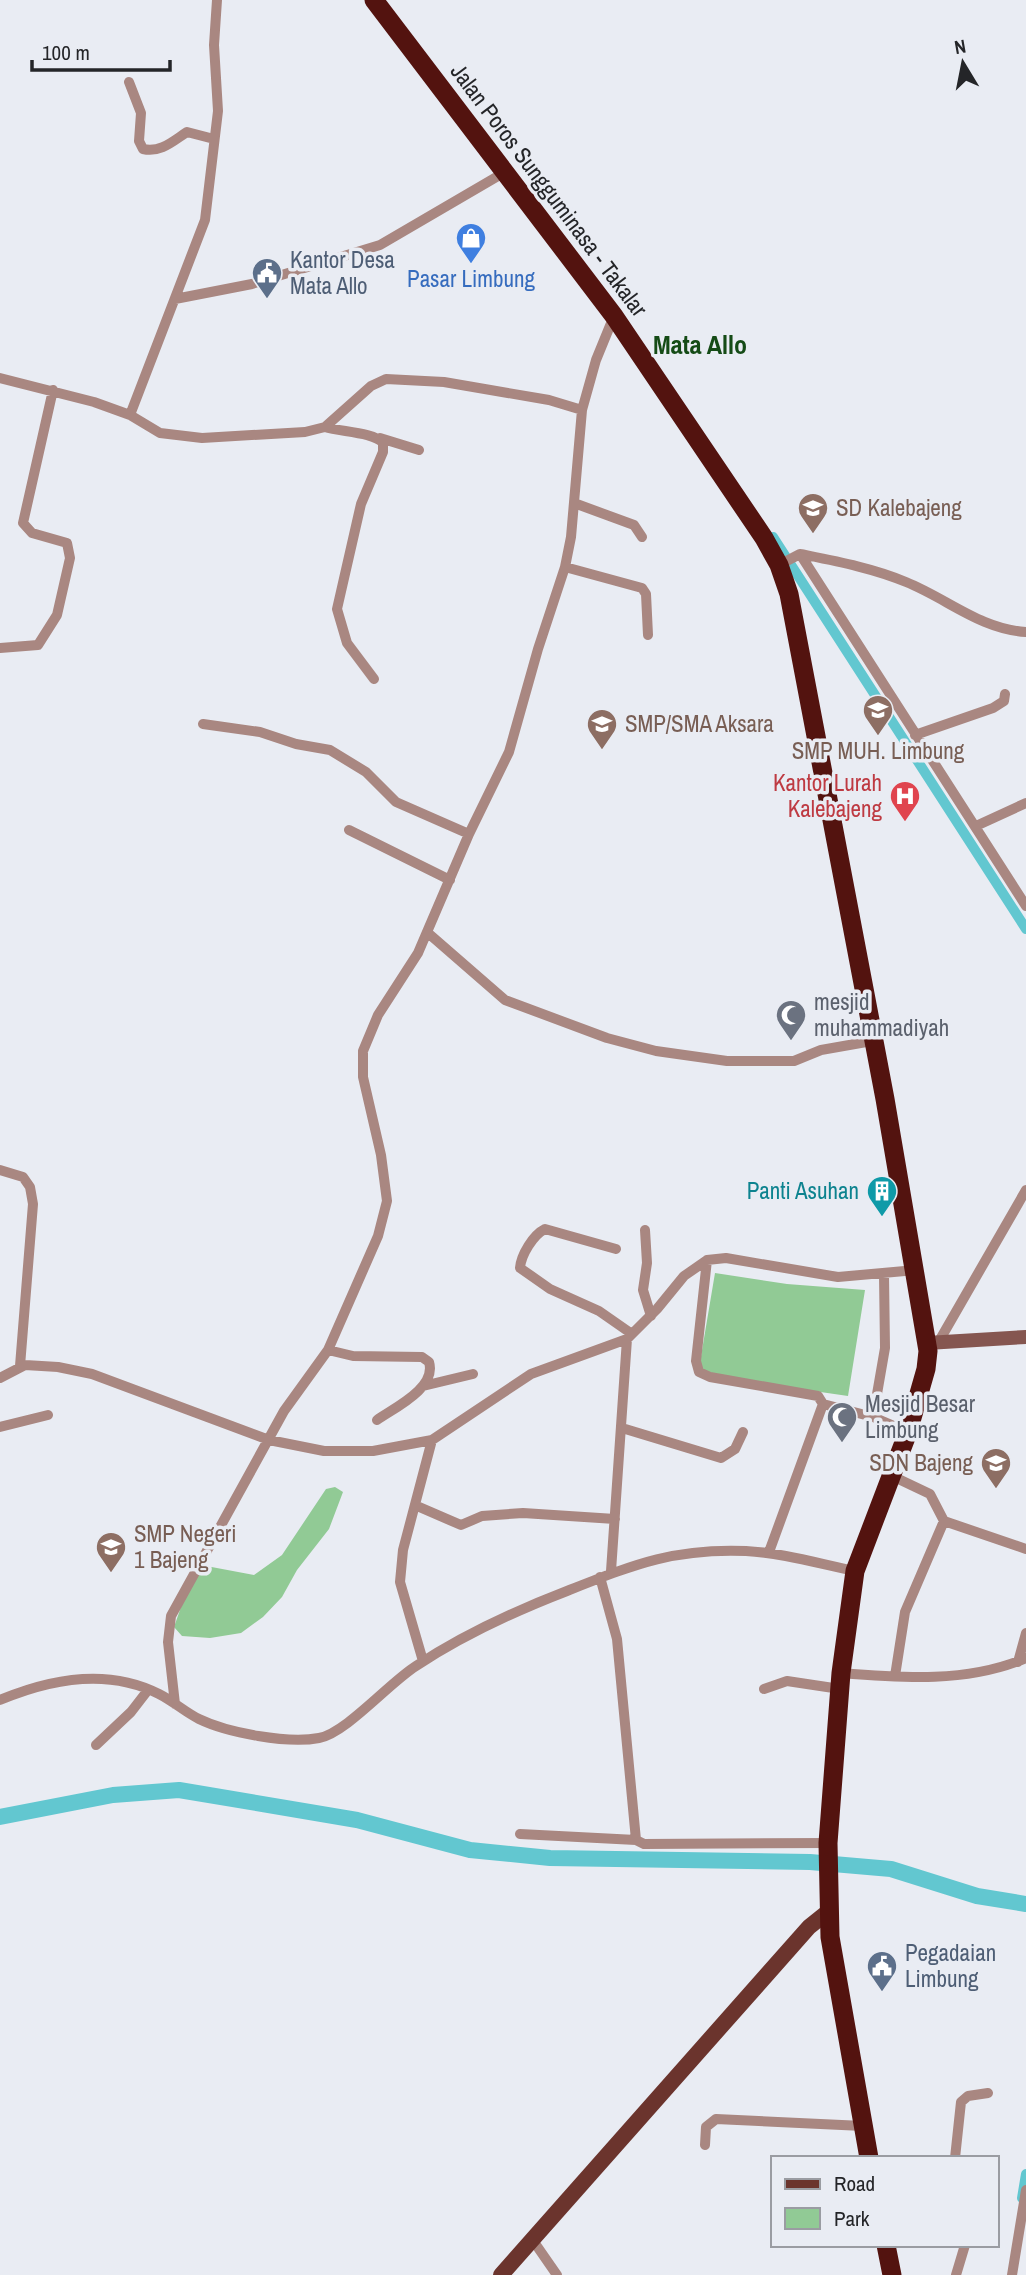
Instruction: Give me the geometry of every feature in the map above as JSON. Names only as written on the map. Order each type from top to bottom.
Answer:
[{"type":"highway","name":"Jalan Poros Sungguminasa - Takalar","points":[[374,0],[614,316],[791,559],[789,594],[916,1270],[933,1343],[908,1432],[855,1571],[841,1681],[828,1854],[829,1911],[835,1967],[869,2156]]},
{"type":"highway","points":[[886,2247],[892,2275]]},
{"type":"main road","points":[[501,2275],[809,1927],[829,1911]]},
{"type":"street","points":[[130,415],[205,220],[218,99],[214,46],[217,0]]},
{"type":"street","points":[[129,82],[141,113],[139,141],[143,149],[151,150],[169,145],[187,132],[214,139]]},
{"type":"street","points":[[175,299],[252,284],[324,265],[380,245],[505,172]]},
{"type":"street","points":[[175,1704],[168,1642],[171,1616],[300,1387],[328,1350],[366,1267],[387,1208],[381,1155],[363,1077],[363,1051],[378,1015],[411,966],[428,933],[469,834],[509,752],[537,649],[565,567],[582,410],[596,360],[614,316]]},
{"type":"street","points":[[0,378],[52,390],[130,415],[160,433],[202,438],[305,432],[325,427],[419,450]]},
{"type":"street","points":[[325,427],[371,386],[386,379],[444,383],[549,400],[582,410]]},
{"type":"street","points":[[0,648],[38,645],[56,621],[70,558],[67,542],[32,533],[23,523],[52,390]]},
{"type":"street","points":[[374,679],[347,643],[337,609],[361,504],[383,453],[380,439]]},
{"type":"street","points":[[574,503],[634,525],[642,537]]},
{"type":"street","points":[[791,559],[897,578],[926,590],[974,619],[996,628],[1026,632]]},
{"type":"street","points":[[791,559],[915,735],[1026,906]]},
{"type":"street","points":[[565,567],[642,588],[646,594],[648,635]]},
{"type":"street","points":[[915,735],[986,711],[1003,701],[1005,694]]},
{"type":"street","points":[[203,724],[260,732],[296,744],[330,750],[366,772],[396,802],[469,834]]},
{"type":"street","points":[[975,826],[1026,803]]},
{"type":"street","points":[[349,830],[450,880]]},
{"type":"street","points":[[428,933],[505,1000],[607,1038],[656,1051],[726,1061],[794,1061],[821,1050],[872,1041]]},
{"type":"street","points":[[0,1170],[23,1177],[30,1187],[33,1204],[20,1366]]},
{"type":"street","points":[[933,1343],[1026,1191]]},
{"type":"street","points":[[616,1250],[545,1229],[539,1232],[523,1256],[520,1268],[550,1289],[599,1311],[630,1336]]},
{"type":"street","points":[[645,1230],[647,1263],[643,1290],[651,1316]]},
{"type":"street","points":[[0,1378],[20,1366],[58,1367],[92,1374],[269,1440],[347,1453],[432,1440],[531,1374],[630,1336],[651,1316],[684,1276],[707,1261],[726,1258],[838,1277],[884,1275],[916,1270]]},
{"type":"street","points":[[707,1261],[696,1361],[699,1372],[710,1377],[818,1396],[823,1404],[873,1417],[908,1432]]},
{"type":"street","points":[[873,1417],[885,1349],[884,1275]]},
{"type":"street","points":[[611,1571],[630,1336]]},
{"type":"street","points":[[933,1343],[1026,1337]]},
{"type":"street","points":[[328,1350],[353,1356],[392,1354],[425,1358],[430,1369],[423,1386]]},
{"type":"street","points":[[377,1420],[423,1386],[473,1374]]},
{"type":"street","points":[[769,1552],[823,1404]]},
{"type":"street","points":[[0,1427],[48,1415]]},
{"type":"street","points":[[622,1428],[721,1458],[735,1449],[743,1432]]},
{"type":"street","points":[[422,1661],[400,1582],[403,1550],[417,1506],[432,1440]]},
{"type":"street","points":[[890,1475],[930,1494],[944,1521],[1026,1549]]},
{"type":"street","points":[[417,1506],[461,1525],[482,1516],[523,1513],[615,1519]]},
{"type":"street","points":[[895,1676],[905,1612],[944,1521]]},
{"type":"street","points":[[0,1700],[39,1685],[77,1679],[123,1683],[148,1690],[197,1718],[226,1728],[275,1737],[317,1738],[340,1728],[383,1690],[422,1661],[509,1614],[611,1571],[656,1557],[684,1553],[769,1552],[855,1571]]},
{"type":"street","points":[[600,1577],[617,1639],[636,1840]]},
{"type":"street","points":[[765,1689],[787,1681],[945,1676],[1022,1660],[1026,1633]]},
{"type":"street","points":[[96,1745],[131,1712],[148,1690]]},
{"type":"street","points":[[520,1834],[828,1854]]},
{"type":"street","points":[[956,2156],[961,2102],[968,2096],[988,2093]]},
{"type":"street","points":[[705,2145],[706,2127],[711,2122],[722,2119],[800,2125],[863,2126]]},
{"type":"street","points":[[1012,2275],[1026,2190]]},
{"type":"street","points":[[532,2239],[557,2275]]},
{"type":"street","points":[[956,2275],[964,2247]]},
{"type":"green space","points":[[715,1273],[787,1284],[865,1290],[848,1396],[698,1374]]},
{"type":"green space","points":[[335,1487],[343,1492],[329,1529],[297,1570],[282,1597],[263,1617],[241,1633],[210,1638],[182,1636],[174,1627],[188,1587],[201,1565],[254,1575],[282,1555],[326,1489]]},
{"type":"waterway","points":[[773,537],[1026,929]]},
{"type":"waterway","points":[[0,1817],[113,1795],[179,1790],[357,1820],[470,1850],[550,1858],[810,1862],[891,1869],[977,1896],[1026,1904]]},
{"type":"waterway","points":[[1022,2198],[1026,2174]]},
{"type":"place","name":"Pasar Limbung","points":[[471,265]]},
{"type":"place","name":"Kantor Desa Mata Allo","points":[[267,300]]},
{"type":"place","name":"SD Kalebajeng","points":[[813,535]]},
{"type":"place","name":"SMP MUH. Limbung","points":[[878,737]]},
{"type":"place","name":"SMP/SMA Aksara","points":[[602,751]]},
{"type":"place","name":"Kantor Lurah Kalebajeng","points":[[905,823]]},
{"type":"place","name":"mesjid muhammadiyah","points":[[791,1042]]},
{"type":"place","name":"Panti Asuhan","points":[[882,1218]]},
{"type":"place","name":"Mesjid Besar Limbung","points":[[842,1444]]},
{"type":"place","name":"SDN Bajeng","points":[[996,1490]]},
{"type":"place","name":"SMP Negeri 1 Bajeng","points":[[111,1574]]},
{"type":"place","name":"Pegadaian Limbung","points":[[882,1993]]},
{"type":"district","name":"Mata Allo","points":[[700,345]]}]
